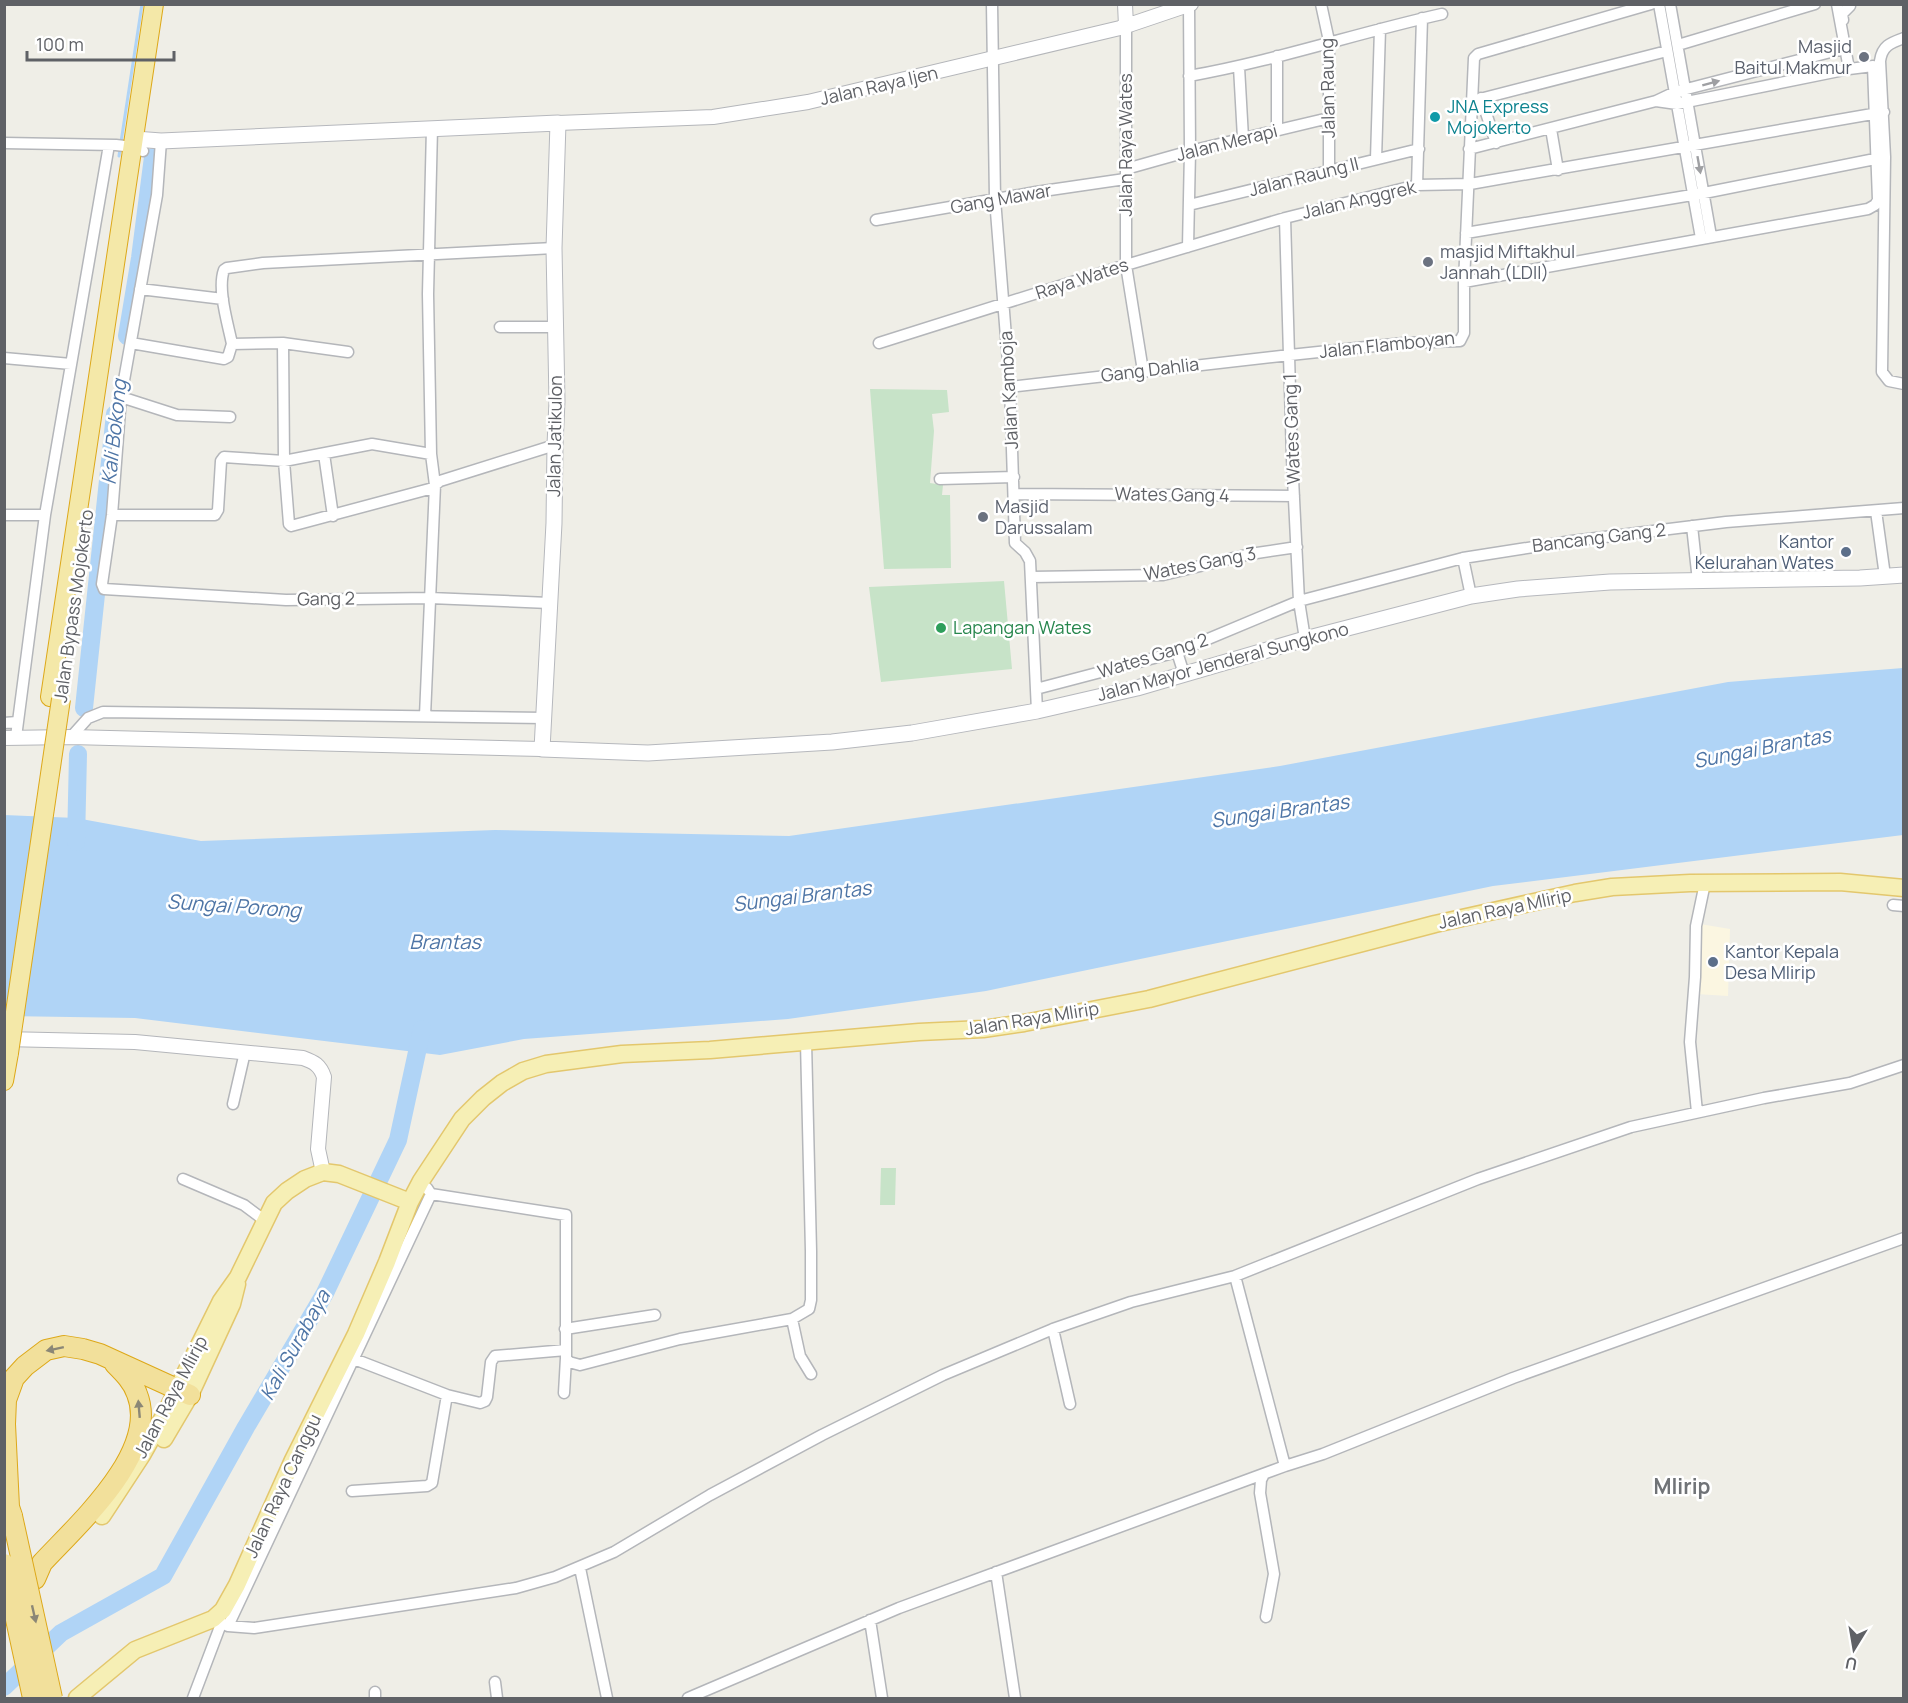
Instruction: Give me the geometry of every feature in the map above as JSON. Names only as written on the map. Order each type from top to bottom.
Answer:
[{"type":"highway","name":"Jalan Bypass Mojokerto","points":[[4,1010],[55,698],[75,593],[154,4]]},
{"type":"highway","name":"Jalan Bypass Mojokerto","points":[[4,1081],[55,698]]},
{"type":"highway","points":[[10,1512],[5,1424],[6,1400],[14,1378],[46,1350],[64,1347],[84,1349],[184,1392]]},
{"type":"highway","points":[[34,1579],[42,1563],[115,1481],[128,1460],[136,1440],[141,1414],[138,1395],[129,1378],[111,1360]]},
{"type":"highway","points":[[4,1486],[52,1698]]},
{"type":"highway","points":[[4,1564],[33,1698]]},
{"type":"main road","points":[[134,144],[558,123]]},
{"type":"main road","name":"Jalan Jatikulon","points":[[542,749],[554,523],[557,401],[554,248],[558,123]]},
{"type":"main road","name":"Jalan Mayor Jenderal Sungkono","points":[[542,749],[648,753],[832,742],[912,733],[1037,711],[1137,688],[1305,639],[1471,596],[1518,589],[1598,583],[1860,578],[1904,575]]},
{"type":"main road","name":"Jalan Raya Mlirip","points":[[410,1202],[426,1187],[462,1119],[483,1098],[512,1076],[534,1066],[622,1054],[710,1050],[919,1032],[983,1029],[1024,1023],[1149,999],[1435,924],[1612,887],[1705,883],[1840,882],[1904,888]]},
{"type":"main road","points":[[331,1173],[410,1202]]},
{"type":"main road","name":"Jalan Raya Mlirip","points":[[4,1610],[129,1489],[145,1466],[232,1304],[238,1277],[274,1203],[305,1179],[331,1173]]},
{"type":"main road","name":"Jalan Raya Canggu","points":[[221,1623],[223,1610],[237,1585],[293,1460],[356,1334],[410,1202]]},
{"type":"main road","points":[[77,1698],[135,1650],[221,1623]]},
{"type":"street","name":"Jalan Kamboja","points":[[992,4],[995,199],[1011,387],[1015,543],[1025,552],[1030,561],[1037,711]]},
{"type":"street","points":[[1125,4],[1126,26]]},
{"type":"street","name":"Jalan Raung","points":[[1321,4],[1329,41],[1329,171]]},
{"type":"street","name":"Jalan Flamboyan","points":[[1290,355],[1404,343],[1460,340],[1464,333],[1464,282],[1470,184],[1469,150],[1476,100],[1473,61],[1478,54],[1651,4]]},
{"type":"street","points":[[1659,4],[1672,48],[1706,237]]},
{"type":"street","points":[[1670,4],[1672,48]]},
{"type":"street","points":[[1496,143],[1476,100],[1672,48],[1815,4]]},
{"type":"street","points":[[1837,4],[1849,69]]},
{"type":"street","name":"Jalan Raya Ijen","points":[[558,123],[729,115],[808,102],[1126,26],[1190,5]]},
{"type":"street","points":[[1188,248],[1191,151],[1190,5]]},
{"type":"street","points":[[1845,29],[1842,14],[1850,5]]},
{"type":"street","points":[[1189,75],[1239,67],[1329,41],[1442,14]]},
{"type":"street","points":[[1417,185],[1422,18]]},
{"type":"street","name":"Jalan Raya Wates","points":[[1126,26],[1126,264],[1143,371]]},
{"type":"street","points":[[1376,159],[1380,29]]},
{"type":"street","points":[[1904,38],[1890,43],[1882,51],[1879,113],[1882,372],[1885,379],[1904,384]]},
{"type":"street","points":[[1469,150],[1656,101],[1680,91],[1846,48]]},
{"type":"street","points":[[1277,56],[1277,131]]},
{"type":"street","points":[[1656,101],[1682,104],[1871,65],[1879,113]]},
{"type":"street","points":[[1239,67],[1243,138]]},
{"type":"street","name":"Jalan Anggrek","points":[[1285,218],[1417,185],[1470,184],[1879,113]]},
{"type":"street","name":"Jalan Merapi","points":[[1126,174],[1191,151],[1329,118]]},
{"type":"street","points":[[425,716],[434,487],[431,454],[429,254],[432,128]]},
{"type":"street","points":[[1551,129],[1558,170]]},
{"type":"street","points":[[4,143],[134,144]]},
{"type":"street","points":[[134,144],[157,195],[121,397],[112,515],[213,516],[218,510],[223,458],[284,461],[372,444],[431,454]]},
{"type":"street","points":[[134,144],[71,364],[45,515],[17,722],[10,738],[71,737],[542,749]]},
{"type":"street","name":"Jalan Raung II","points":[[1189,205],[1419,149]]},
{"type":"street","points":[[1466,233],[1698,193],[1880,158]]},
{"type":"street","points":[[1464,282],[1873,207],[1878,200],[1880,158]]},
{"type":"street","name":"Gang Mawar","points":[[876,220],[1126,174]]},
{"type":"street","name":"Raya Wates","points":[[879,343],[1126,264],[1188,248],[1285,218]]},
{"type":"street","name":"Wates Gang 1","points":[[1285,218],[1296,547],[1299,601],[1305,639]]},
{"type":"street","points":[[131,343],[224,359],[228,357],[232,344],[223,299],[222,276],[227,268],[262,263],[554,248]]},
{"type":"street","points":[[140,289],[223,299]]},
{"type":"street","points":[[500,327],[554,327]]},
{"type":"street","points":[[232,344],[284,343],[348,352]]},
{"type":"street","points":[[284,343],[284,461],[289,525],[333,516],[434,487],[440,481],[555,445]]},
{"type":"street","name":"Gang Dahlia","points":[[1011,387],[1290,355]]},
{"type":"street","points":[[4,358],[71,364]]},
{"type":"street","points":[[121,397],[177,415],[230,417]]},
{"type":"street","points":[[324,454],[333,516]]},
{"type":"street","points":[[940,479],[1014,477]]},
{"type":"street","name":"Wates Gang 4","points":[[1014,494],[1294,496]]},
{"type":"street","name":"Bancang Gang 2","points":[[1299,601],[1463,558],[1572,541],[1726,522],[1904,508]]},
{"type":"street","points":[[1876,512],[1885,576]]},
{"type":"street","points":[[4,515],[45,515]]},
{"type":"street","name":"Gang 2","points":[[112,515],[102,584],[104,589],[286,600],[430,598],[549,603]]},
{"type":"street","points":[[1692,526],[1698,581]]},
{"type":"street","name":"Wates Gang 3","points":[[1031,577],[1163,575],[1250,554],[1296,547]]},
{"type":"street","points":[[1463,558],[1471,596]]},
{"type":"street","name":"Wates Gang 2","points":[[1036,689],[1177,652],[1299,601]]},
{"type":"street","points":[[1177,652],[1184,674]]},
{"type":"street","points":[[71,737],[88,718],[103,712],[543,718]]},
{"type":"street","points":[[4,723],[17,722]]},
{"type":"street","points":[[1696,1112],[1690,1042],[1696,926],[1705,883]]},
{"type":"street","points":[[7,1046],[135,1042],[303,1058],[318,1065],[324,1077],[318,1149],[331,1173]]},
{"type":"street","points":[[566,1354],[569,1362],[580,1365],[680,1339],[792,1319],[806,1312],[811,1300],[806,1042]]},
{"type":"street","points":[[233,1104],[245,1052]]},
{"type":"street","points":[[221,1623],[254,1628],[516,1588],[555,1577],[614,1552],[710,1495],[832,1430],[943,1375],[1053,1329],[1131,1302],[1235,1276],[1478,1179],[1631,1127],[1696,1112],[1850,1083],[1904,1065]]},
{"type":"street","points":[[183,1179],[244,1205],[264,1220]]},
{"type":"street","points":[[193,1698],[221,1623],[354,1359],[426,1187],[565,1215],[564,1393]]},
{"type":"street","points":[[688,1698],[870,1620],[996,1572],[1323,1454],[1513,1378],[1904,1238]]},
{"type":"street","points":[[1235,1276],[1285,1466]]},
{"type":"street","points":[[565,1329],[655,1315]]},
{"type":"street","points":[[792,1319],[800,1356],[811,1374]]},
{"type":"street","points":[[1053,1329],[1070,1404]]},
{"type":"street","points":[[354,1359],[447,1395],[480,1403],[485,1401],[491,1362],[498,1354],[566,1354]]},
{"type":"street","points":[[352,1491],[427,1486],[432,1483],[447,1395]]},
{"type":"street","points":[[1264,1474],[1260,1493],[1274,1574],[1266,1617]]},
{"type":"street","points":[[580,1568],[607,1698]]},
{"type":"street","points":[[996,1572],[1016,1698]]},
{"type":"street","points":[[870,1620],[882,1698]]},
{"type":"street","points":[[495,1682],[497,1698]]},
{"type":"shaded area","name":"Kantor Kepala Desa Mlirip","points":[[1700,924],[1730,929],[1728,996],[1696,994]]},
{"type":"green space","points":[[870,389],[947,390],[949,412],[932,414],[934,431],[930,483],[943,485],[942,495],[950,495],[951,568],[884,569]]},
{"type":"green space","name":"Lapangan Wates","points":[[1004,581],[1012,669],[881,682],[869,587]]},
{"type":"green space","points":[[881,1168],[896,1168],[895,1205],[880,1205]]},
{"type":"water","name":"Brantas","points":[[1903,668],[1903,835],[1493,886],[986,991],[788,1019],[524,1039],[440,1055],[135,1018],[5,1016],[4,815],[76,818],[201,841],[495,830],[789,836],[1280,766],[1728,682]]},
{"type":"waterway","name":"Kali Bokong","points":[[121,142],[142,4]]},
{"type":"waterway","name":"Kali Bokong","points":[[119,156],[120,149]]},
{"type":"waterway","name":"Kali Bokong","points":[[127,336],[153,157]]},
{"type":"waterway","name":"Kali Bokong","points":[[84,708],[115,414]]},
{"type":"waterway","name":"Kali Bokong","points":[[76,842],[78,754]]},
{"type":"waterway","name":"Kali Surabaya","points":[[4,1687],[61,1633],[163,1576],[246,1427],[325,1293],[398,1140],[422,1029]]},
{"type":"place","name":"Masjid Baitul Makmur","points":[[1864,57]]},
{"type":"place","name":"JNA Express Mojokerto","points":[[1435,117]]},
{"type":"place","name":"masjid Miftakhul Jannah (LDII)","points":[[1428,262]]},
{"type":"place","name":"Masjid Darussalam","points":[[983,517]]},
{"type":"place","name":"Kantor Kelurahan Wates","points":[[1846,552]]},
{"type":"place","name":"Lapangan Wates","points":[[941,628]]},
{"type":"place","name":"Kantor Kepala Desa Mlirip","points":[[1713,962]]},
{"type":"district","name":"Mlirip","points":[[1682,1487]]},
{"type":"water label","name":"Sungai Brantas","points":[[1762,748]]},
{"type":"water label","name":"Sungai Brantas","points":[[1280,811]]},
{"type":"water label","name":"Sungai Brantas","points":[[802,896]]},
{"type":"water label","name":"Sungai Porong","points":[[234,906]]}]
